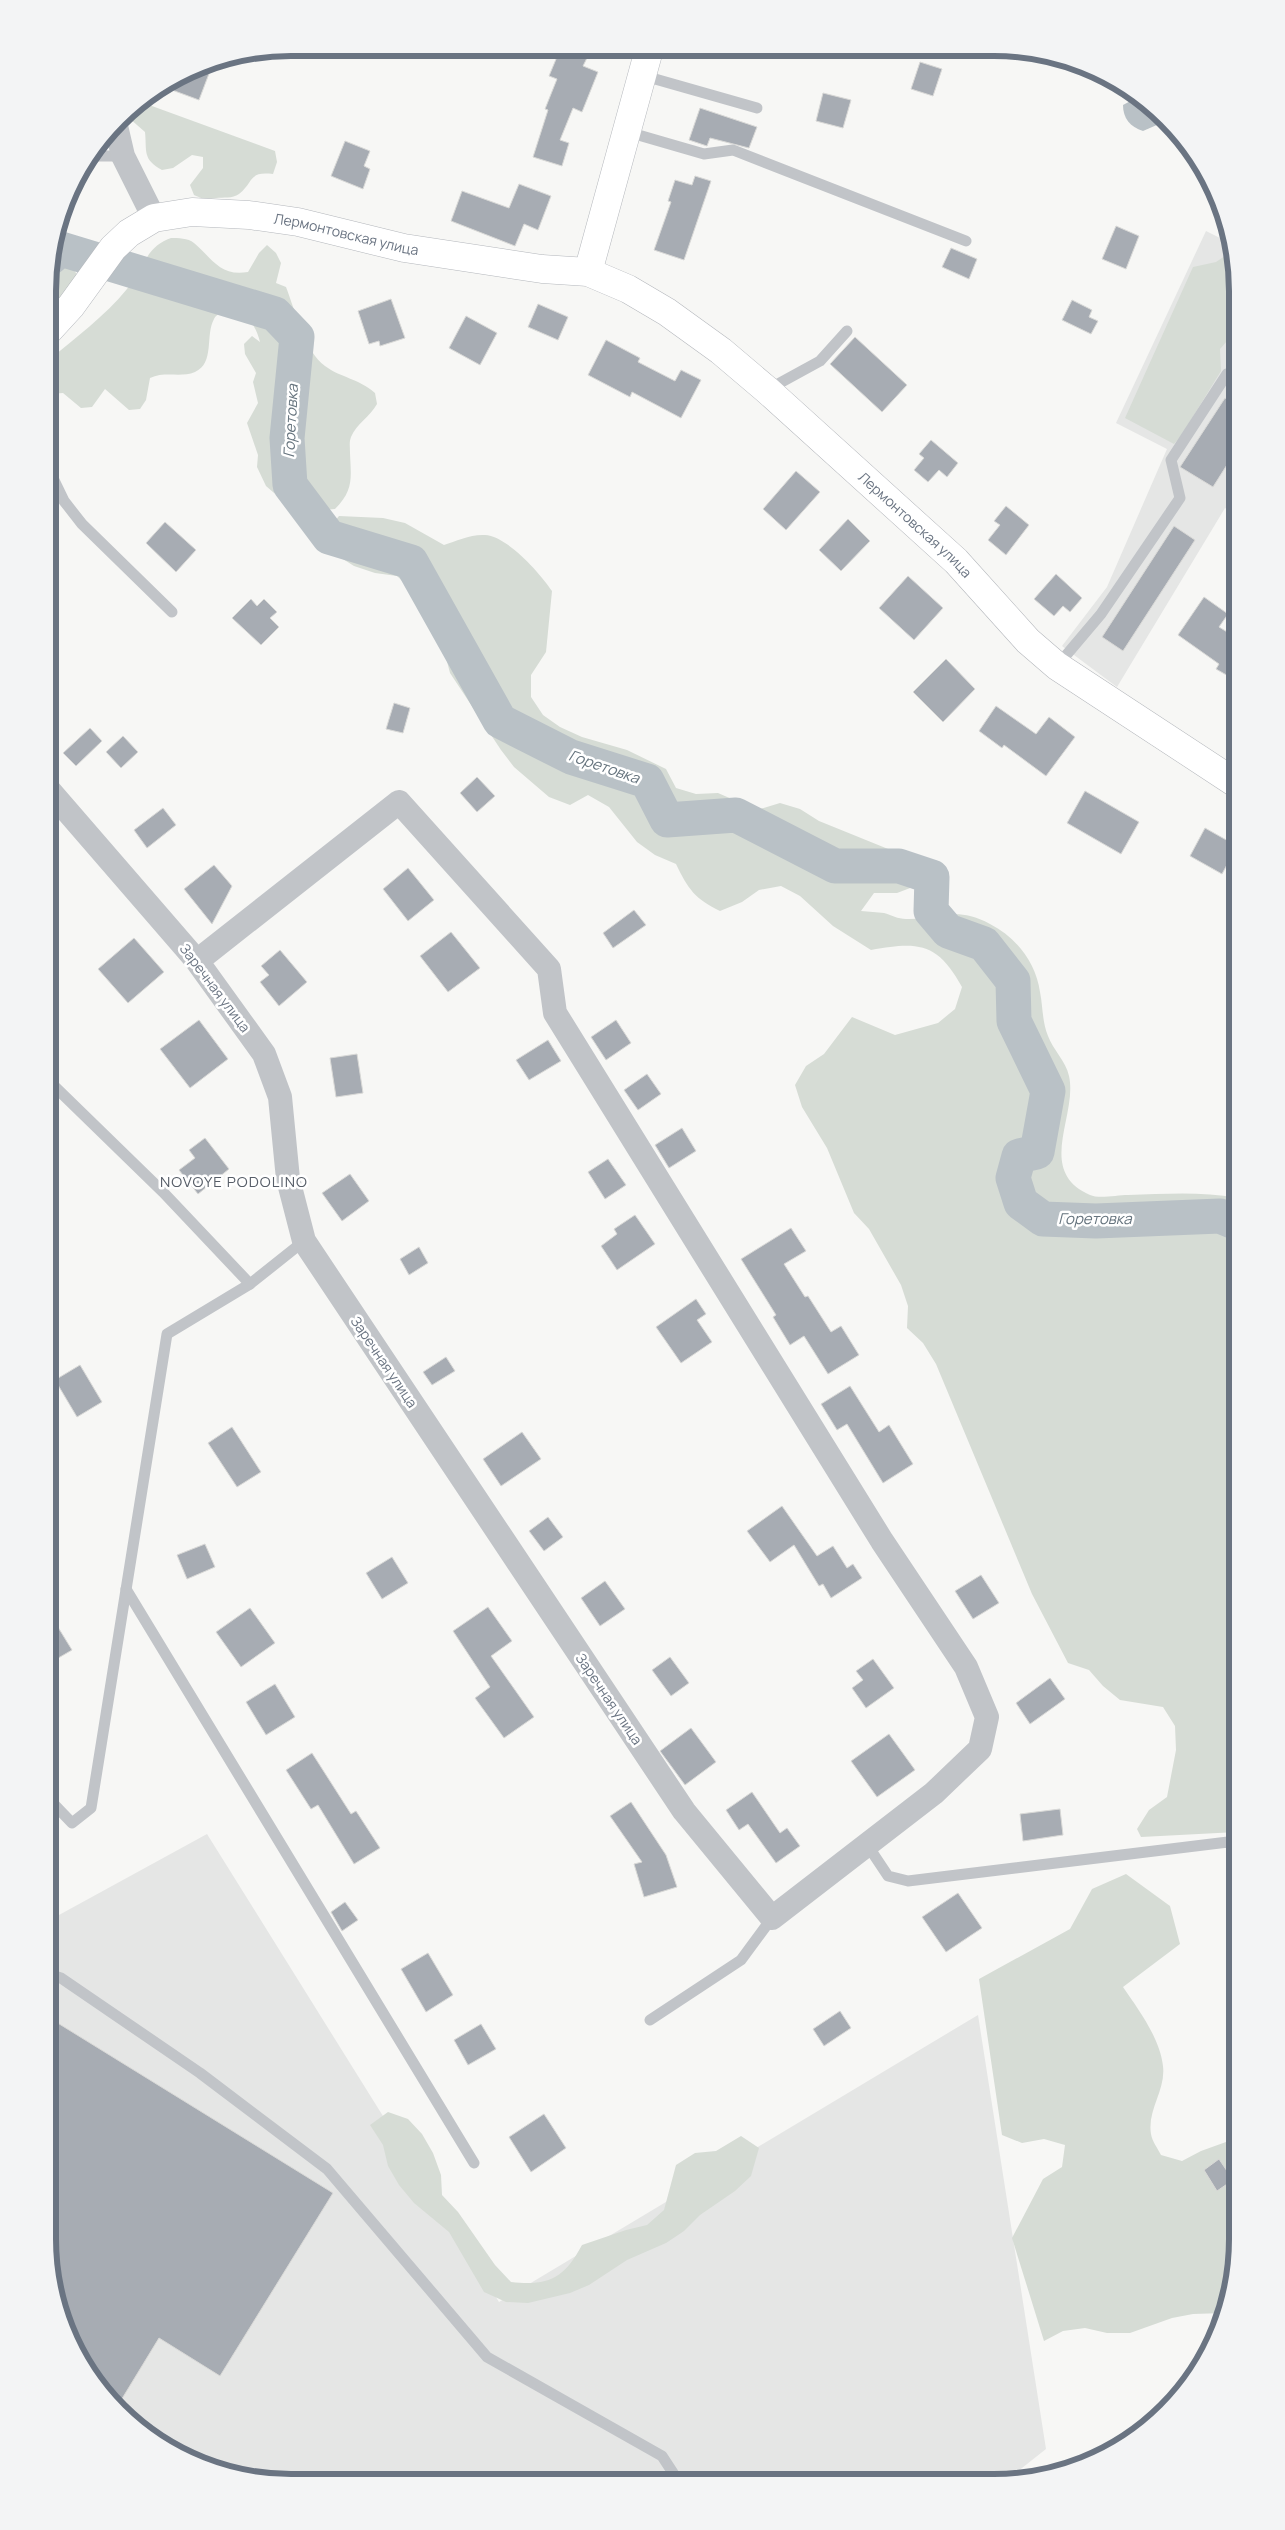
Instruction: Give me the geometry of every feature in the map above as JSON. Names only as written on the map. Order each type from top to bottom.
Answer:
[{"type":"street","points":[[588,272],[628,132],[647,56]]},
{"type":"street","points":[[118,132],[123,156],[154,218]]},
{"type":"street","name":"Лермонтовская улица","points":[[56,323],[71,306],[113,248],[129,233],[154,218],[192,212],[249,215],[298,222],[404,248],[542,269],[588,272],[628,289],[667,312],[721,351],[767,390],[956,561],[1028,641],[1057,666],[1229,779]]},
{"type":"street","name":"Заречная улица","points":[[56,798],[197,961],[264,1054],[280,1097],[288,1179],[304,1241],[684,1811],[772,1918]]},
{"type":"street","points":[[197,961],[399,802],[549,969],[555,1013],[882,1542],[966,1667],[987,1717],[980,1749],[934,1793],[868,1846],[772,1918]]},
{"type":"lane","points":[[641,76],[757,108]]},
{"type":"lane","points":[[628,132],[704,154],[733,150],[966,241]]},
{"type":"lane","points":[[99,156],[123,156]]},
{"type":"lane","points":[[767,390],[820,361],[847,331]]},
{"type":"lane","points":[[1057,666],[1101,614],[1180,498],[1172,460],[1227,374],[1229,375]]},
{"type":"lane","points":[[56,484],[64,501],[82,524],[172,612]]},
{"type":"lane","points":[[56,1088],[163,1192],[250,1284]]},
{"type":"lane","points":[[56,1806],[72,1823],[91,1808],[167,1334],[250,1284],[304,1241]]},
{"type":"lane","points":[[126,1590],[474,2163]]},
{"type":"lane","points":[[868,1846],[888,1876],[908,1881],[1229,1843]]},
{"type":"lane","points":[[650,2020],[742,1960],[772,1918]]},
{"type":"lane","points":[[56,1976],[61,1978],[200,2073],[328,2169],[487,2357],[662,2456],[674,2474]]},
{"type":"shaded area","points":[[1131,101],[1159,124],[1143,131],[1138,129],[1126,118],[1123,105]]},
{"type":"shaded area","points":[[148,105],[275,151],[277,162],[273,174],[259,174],[255,176],[244,190],[234,197],[200,198],[194,195],[190,185],[203,168],[203,157],[192,155],[173,168],[162,170],[148,158],[145,132],[131,119]]},
{"type":"shaded area","points":[[1206,231],[1223,239],[1227,260],[1229,291],[1229,510],[1225,508],[1117,687],[1062,646],[1107,587],[1167,449],[1116,423]]},
{"type":"shaded area","points":[[171,238],[192,241],[217,265],[230,272],[238,273],[248,272],[259,253],[267,245],[276,253],[281,263],[276,283],[286,287],[301,330],[318,360],[331,370],[362,384],[375,393],[377,404],[356,428],[351,437],[350,483],[346,496],[335,509],[323,510],[313,505],[302,507],[292,504],[281,499],[266,486],[257,467],[258,455],[247,423],[258,403],[253,382],[256,373],[245,354],[244,344],[252,336],[260,342],[252,323],[237,312],[222,311],[215,318],[211,326],[207,355],[201,368],[190,374],[161,375],[150,378],[146,400],[140,409],[129,410],[105,389],[92,407],[81,408],[63,393],[56,394],[56,354],[109,308],[127,289],[150,253]]},
{"type":"shaded area","points":[[1226,255],[1229,291],[1229,340],[1220,349],[1221,371],[1181,436],[1174,444],[1125,418],[1193,267],[1216,262]]},
{"type":"shaded area","points":[[58,264],[70,265],[82,281],[56,309]]},
{"type":"shaded area","points":[[339,516],[383,518],[405,523],[444,545],[464,538],[485,535],[494,537],[513,548],[540,575],[552,591],[546,652],[531,675],[531,697],[543,715],[560,727],[582,737],[627,750],[666,769],[676,788],[696,794],[718,793],[757,810],[780,803],[800,809],[819,821],[898,853],[916,864],[918,885],[897,893],[874,893],[861,911],[884,913],[906,919],[957,914],[966,915],[977,918],[1000,930],[1009,936],[1024,952],[1038,981],[1046,1030],[1069,1076],[1070,1092],[1062,1142],[1062,1157],[1065,1172],[1074,1185],[1090,1195],[1098,1197],[1182,1194],[1210,1194],[1229,1197],[1229,1832],[1141,1837],[1137,1829],[1149,1810],[1167,1797],[1176,1750],[1175,1726],[1163,1707],[1120,1700],[1103,1686],[1089,1670],[1068,1663],[1032,1594],[936,1364],[923,1343],[907,1328],[908,1306],[901,1285],[869,1229],[854,1213],[827,1148],[802,1107],[795,1085],[806,1066],[824,1054],[852,1017],[895,1035],[938,1023],[955,1009],[962,987],[953,972],[935,954],[915,946],[871,950],[833,926],[800,896],[781,886],[759,890],[742,902],[720,911],[704,902],[693,892],[676,864],[655,855],[637,842],[609,807],[588,795],[570,805],[549,797],[514,767],[450,673],[439,630],[414,592],[397,576],[375,573],[354,566],[335,554],[324,534]]},
{"type":"shaded area","points":[[207,1834],[499,2302],[978,2015],[1046,2449],[1016,2473],[994,2474],[291,2474],[260,2472],[230,2466],[187,2450],[160,2434],[136,2416],[114,2394],[96,2370],[80,2343],[64,2300],[58,2270],[56,2239],[56,1917]]},
{"type":"shaded area","points":[[1126,1874],[1170,1906],[1180,1944],[1123,1987],[1148,2024],[1161,2055],[1163,2066],[1162,2083],[1150,2125],[1152,2137],[1161,2155],[1182,2161],[1201,2151],[1229,2141],[1229,2239],[1227,2270],[1217,2313],[1193,2314],[1172,2318],[1130,2333],[1107,2333],[1085,2328],[1063,2331],[1044,2341],[1012,2238],[1043,2179],[1062,2167],[1065,2145],[1044,2139],[1022,2143],[1002,2135],[979,1979],[1070,1929],[1092,1889]]},
{"type":"shaded area","points":[[388,2112],[408,2119],[422,2134],[433,2153],[441,2175],[442,2195],[458,2212],[495,2265],[511,2282],[535,2283],[554,2278],[569,2266],[582,2245],[647,2225],[664,2210],[676,2165],[695,2153],[716,2151],[741,2136],[759,2148],[751,2176],[735,2191],[700,2215],[684,2231],[666,2243],[627,2260],[589,2285],[570,2293],[528,2303],[506,2302],[484,2292],[449,2232],[414,2203],[399,2185],[388,2166],[383,2145],[370,2125]]},
{"type":"building","points":[[557,56],[588,56],[583,66],[598,72],[582,112],[573,108],[560,140],[569,143],[562,166],[533,157],[548,110],[545,109],[557,79],[549,76]]},
{"type":"building","points":[[920,62],[942,69],[933,96],[911,89]]},
{"type":"building","points":[[210,71],[210,71],[199,100],[171,89],[187,80]]},
{"type":"building","points":[[823,93],[851,100],[843,128],[816,121]]},
{"type":"building","points":[[700,108],[757,127],[749,148],[710,138],[707,146],[689,140]]},
{"type":"building","points":[[345,141],[370,151],[364,166],[370,169],[363,189],[331,176]]},
{"type":"building","points":[[695,176],[711,181],[684,260],[654,250],[671,202],[668,201],[675,180],[692,185]]},
{"type":"building","points":[[519,184],[551,196],[538,230],[524,224],[515,246],[451,221],[462,191],[509,208]]},
{"type":"building","points":[[1116,226],[1139,236],[1126,269],[1102,259]]},
{"type":"building","points":[[951,248],[977,259],[969,279],[942,267]]},
{"type":"building","points":[[391,299],[405,338],[380,346],[379,341],[369,344],[358,311]]},
{"type":"building","points":[[1072,300],[1092,310],[1089,317],[1098,321],[1091,334],[1062,320]]},
{"type":"building","points":[[538,304],[568,317],[558,340],[528,327]]},
{"type":"building","points":[[466,316],[497,333],[480,365],[449,348]]},
{"type":"building","points":[[855,337],[907,385],[882,412],[830,364]]},
{"type":"building","points":[[606,340],[640,358],[638,362],[675,381],[681,370],[701,380],[681,418],[632,392],[630,397],[588,375]]},
{"type":"building","points":[[1225,398],[1229,401],[1229,462],[1213,487],[1180,467]]},
{"type":"building","points":[[931,440],[958,463],[947,477],[939,470],[928,482],[914,470],[924,458],[919,454]]},
{"type":"building","points":[[796,471],[820,492],[786,530],[763,509]]},
{"type":"building","points":[[1006,506],[1029,525],[1006,555],[988,540],[1000,525],[994,521]]},
{"type":"building","points":[[848,519],[870,541],[841,571],[819,550]]},
{"type":"building","points":[[165,522],[196,550],[176,572],[146,543]]},
{"type":"building","points":[[1174,526],[1195,540],[1123,651],[1102,637]]},
{"type":"building","points":[[1056,574],[1082,598],[1070,612],[1063,606],[1054,616],[1034,599]]},
{"type":"building","points":[[908,576],[943,608],[914,640],[879,608]]},
{"type":"building","points":[[1204,597],[1228,614],[1219,627],[1229,633],[1229,676],[1216,669],[1219,664],[1178,635]]},
{"type":"building","points":[[251,599],[257,606],[264,599],[277,612],[270,618],[279,627],[261,645],[232,618]]},
{"type":"building","points":[[946,659],[975,689],[943,722],[913,692]]},
{"type":"building","points":[[394,703],[410,708],[403,733],[386,729]]},
{"type":"building","points":[[996,706],[1036,734],[1049,717],[1075,737],[1046,776],[1004,745],[1002,748],[979,731]]},
{"type":"building","points":[[90,728],[102,741],[76,766],[63,753]]},
{"type":"building","points":[[123,736],[138,752],[121,768],[106,752]]},
{"type":"building","points":[[477,777],[495,796],[477,812],[460,793]]},
{"type":"building","points":[[1085,791],[1139,822],[1121,854],[1067,823]]},
{"type":"building","points":[[163,808],[176,825],[147,848],[134,830]]},
{"type":"building","points":[[1205,828],[1229,842],[1229,861],[1222,874],[1190,856]]},
{"type":"building","points":[[214,865],[232,886],[212,924],[184,889]]},
{"type":"building","points":[[408,868],[434,900],[408,921],[383,889]]},
{"type":"building","points":[[634,910],[646,925],[613,948],[603,933]]},
{"type":"building","points":[[451,932],[480,968],[448,992],[420,956]]},
{"type":"building","points":[[134,938],[164,972],[128,1003],[98,969]]},
{"type":"building","points":[[280,950],[307,982],[279,1006],[260,982],[269,975],[261,966]]},
{"type":"building","points":[[199,1020],[228,1059],[190,1088],[160,1049]]},
{"type":"building","points":[[616,1020],[631,1043],[606,1060],[591,1037]]},
{"type":"building","points":[[548,1040],[561,1061],[529,1080],[516,1060]]},
{"type":"building","points":[[357,1054],[363,1093],[336,1097],[330,1058]]},
{"type":"building","points":[[647,1074],[661,1094],[638,1110],[624,1090]]},
{"type":"building","points":[[682,1128],[696,1151],[669,1168],[655,1145]]},
{"type":"building","points":[[205,1138],[229,1169],[198,1194],[179,1170],[195,1158],[189,1150]]},
{"type":"building","points":[[608,1159],[626,1185],[605,1199],[588,1172]]},
{"type":"building","points":[[350,1174],[369,1201],[342,1221],[322,1193]]},
{"type":"building","points":[[635,1215],[655,1244],[617,1270],[601,1246],[617,1234],[614,1229]]},
{"type":"building","points":[[791,1228],[806,1251],[784,1264],[805,1297],[808,1296],[831,1332],[841,1326],[859,1355],[828,1374],[804,1336],[790,1345],[773,1317],[776,1315],[741,1259]]},
{"type":"building","points":[[419,1247],[428,1263],[409,1275],[400,1259]]},
{"type":"building","points":[[696,1299],[706,1314],[697,1320],[712,1342],[681,1363],[656,1327]]},
{"type":"building","points":[[446,1357],[455,1371],[432,1385],[423,1372]]},
{"type":"building","points":[[80,1365],[102,1402],[77,1417],[56,1379]]},
{"type":"building","points":[[850,1386],[879,1432],[889,1425],[913,1464],[883,1483],[847,1424],[837,1430],[821,1404]]},
{"type":"building","points":[[232,1427],[261,1472],[237,1487],[208,1443]]},
{"type":"building","points":[[522,1432],[541,1459],[501,1486],[483,1459]]},
{"type":"building","points":[[782,1506],[817,1556],[833,1546],[847,1568],[853,1564],[862,1578],[831,1598],[823,1584],[819,1586],[794,1545],[770,1562],[747,1531]]},
{"type":"building","points":[[548,1517],[563,1537],[544,1551],[529,1531]]},
{"type":"building","points":[[205,1544],[215,1567],[187,1579],[177,1555]]},
{"type":"building","points":[[392,1557],[408,1583],[382,1599],[366,1573]]},
{"type":"building","points":[[981,1575],[999,1603],[973,1619],[955,1591]]},
{"type":"building","points":[[605,1581],[625,1609],[600,1626],[581,1598]]},
{"type":"building","points":[[488,1607],[512,1641],[491,1656],[534,1717],[504,1738],[475,1698],[490,1687],[453,1631]]},
{"type":"building","points":[[250,1608],[275,1643],[241,1667],[216,1632]]},
{"type":"building","points":[[56,1624],[72,1650],[56,1659]]},
{"type":"building","points":[[670,1657],[689,1683],[671,1696],[652,1670]]},
{"type":"building","points":[[873,1659],[894,1688],[866,1708],[852,1688],[863,1680],[856,1671]]},
{"type":"building","points":[[1050,1678],[1065,1699],[1030,1724],[1016,1703]]},
{"type":"building","points":[[275,1684],[295,1717],[266,1735],[246,1702]]},
{"type":"building","points":[[691,1728],[716,1762],[685,1785],[660,1751]]},
{"type":"building","points":[[889,1734],[915,1770],[877,1797],[851,1761]]},
{"type":"building","points":[[312,1753],[351,1814],[356,1811],[380,1848],[354,1864],[318,1805],[311,1809],[286,1770]]},
{"type":"building","points":[[752,1792],[780,1833],[787,1828],[800,1846],[776,1863],[748,1824],[739,1830],[726,1810]]},
{"type":"building","points":[[631,1802],[666,1855],[677,1887],[644,1897],[634,1864],[642,1862],[610,1816]]},
{"type":"building","points":[[1060,1809],[1063,1835],[1023,1841],[1020,1814]]},
{"type":"building","points":[[958,1893],[982,1928],[946,1952],[922,1917]]},
{"type":"building","points":[[345,1902],[358,1920],[342,1931],[331,1912]]},
{"type":"building","points":[[428,1953],[453,1995],[426,2012],[401,1969]]},
{"type":"building","points":[[840,2011],[851,2028],[824,2046],[813,2029]]},
{"type":"building","points":[[56,2022],[333,2193],[220,2376],[159,2338],[121,2401],[96,2370],[80,2343],[64,2300],[58,2270],[56,2239]]},
{"type":"building","points":[[481,2024],[496,2049],[468,2065],[454,2040]]},
{"type":"building","points":[[544,2114],[566,2148],[531,2172],[509,2137]]},
{"type":"building","points":[[1219,2159],[1229,2174],[1229,2183],[1217,2191],[1204,2170]]},
{"type":"waterway","name":"Горетовка","points":[[60,250],[275,314],[297,337],[287,438],[290,485],[329,537],[411,562],[500,721],[571,757],[647,781],[667,820],[736,815],[835,866],[899,866],[932,877],[931,911],[948,931],[984,944],[1013,981],[1014,1021],[1048,1091],[1037,1152],[1019,1156],[1013,1178],[1021,1203],[1043,1219],[1096,1221],[1220,1216],[1229,1220]]},
{"type":"district","name":"NOVOYE PODOLINO","points":[[234,1182]]}]
